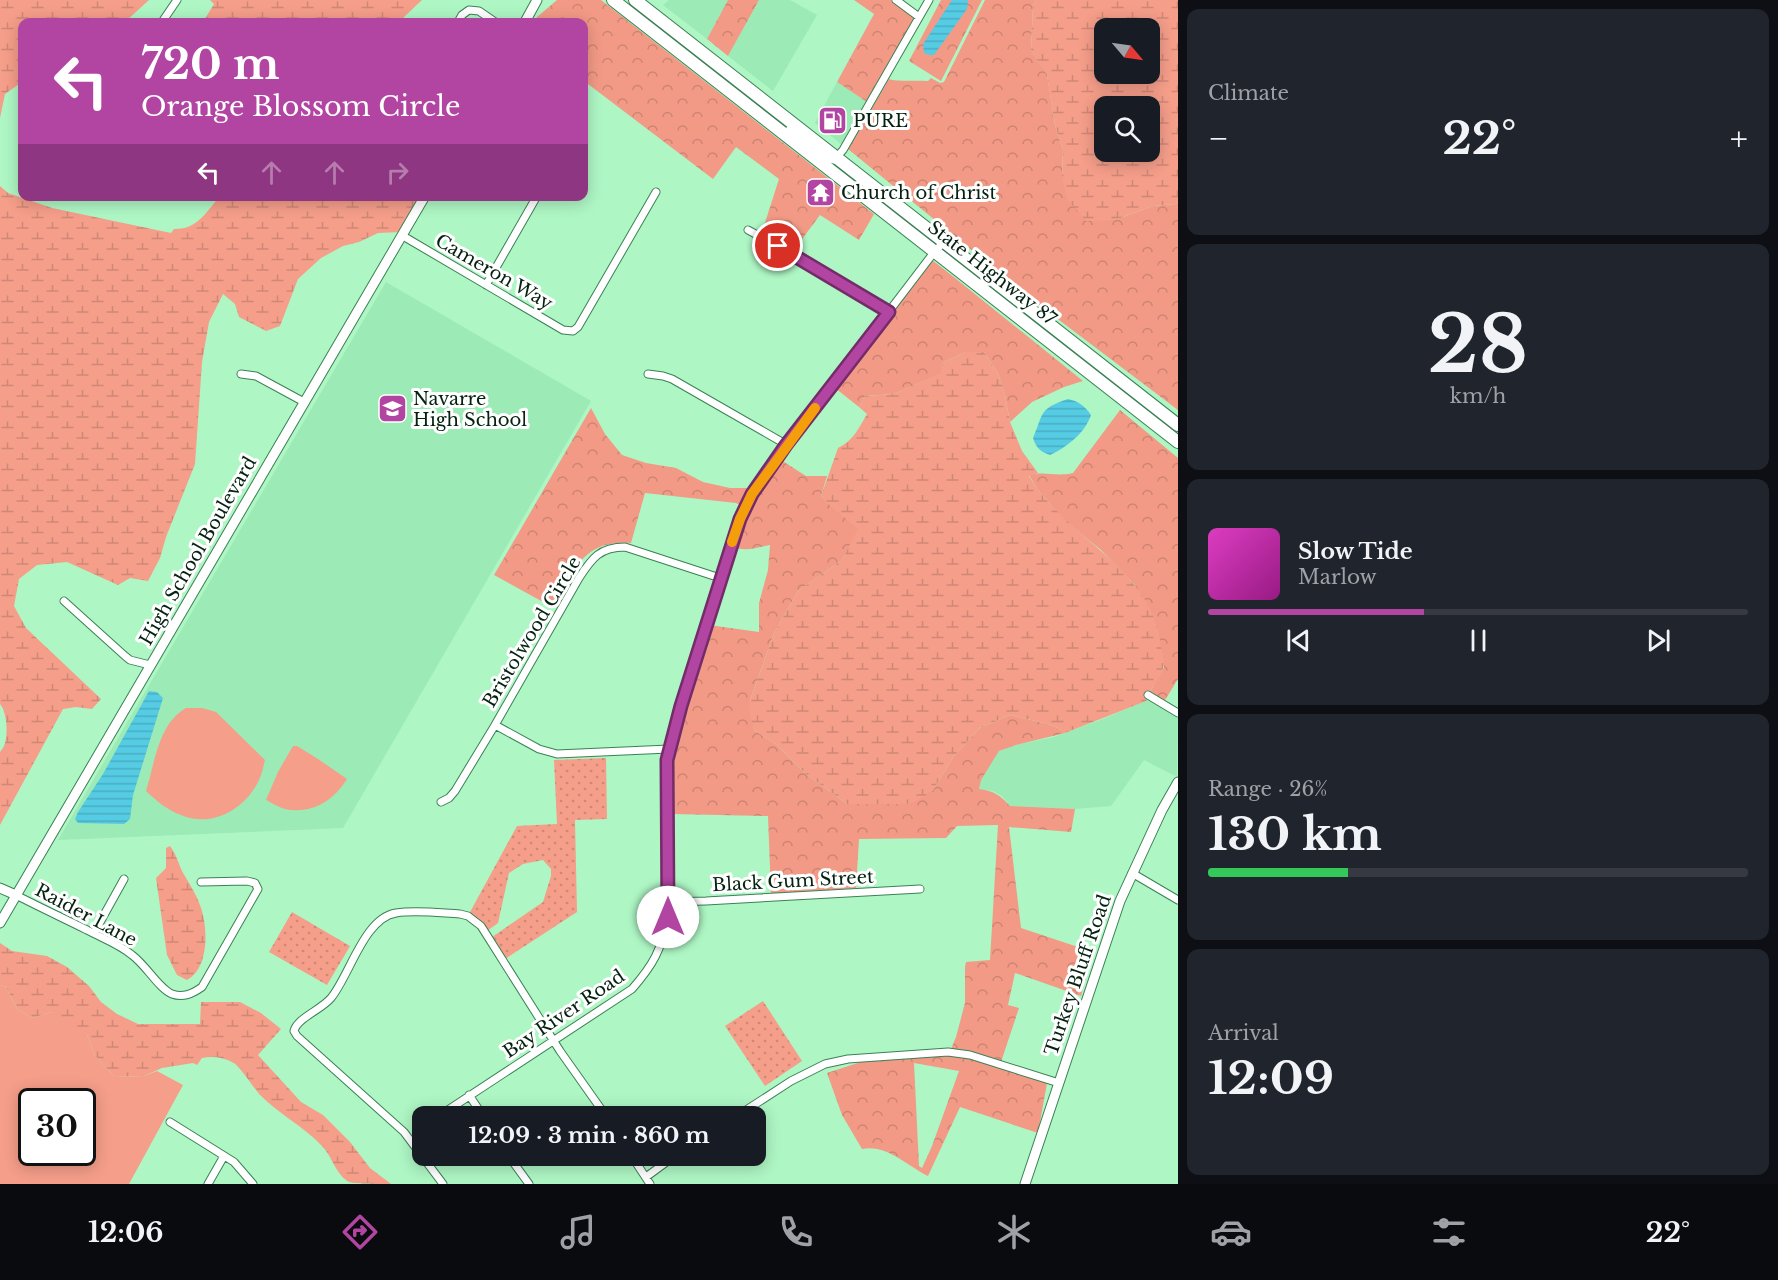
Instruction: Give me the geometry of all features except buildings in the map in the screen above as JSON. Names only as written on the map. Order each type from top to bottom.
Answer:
[{"type":"highway","name":"State Highway 87","points":[[613,0],[836,176],[940,247],[1178,442]]},
{"type":"highway","points":[[635,0],[837,158],[940,247],[1178,425]]},
{"type":"street","points":[[165,18],[177,0]]},
{"type":"street","points":[[527,18],[537,0]]},
{"type":"street","points":[[896,0],[919,17]]},
{"type":"street","points":[[728,89],[760,108],[825,158],[834,160],[843,150],[929,0]]},
{"type":"street","points":[[460,18],[469,10],[479,11],[489,18]]},
{"type":"street","name":"Cameron Way","points":[[403,236],[563,330],[571,331],[578,327],[656,192]]},
{"type":"street","name":"High School Boulevard","points":[[0,923],[422,201]]},
{"type":"street","points":[[486,285],[534,201]]},
{"type":"street","points":[[748,230],[793,254],[889,312]]},
{"type":"street","name":"Bay River Road","points":[[454,1106],[632,989],[649,970],[658,953],[668,917],[667,760],[669,749],[720,578],[745,505],[786,445],[940,247]]},
{"type":"street","points":[[241,374],[256,376],[304,402]]},
{"type":"street","points":[[648,374],[672,379],[786,445]]},
{"type":"street","name":"Bristolwood Circle","points":[[441,802],[455,791],[579,578],[593,558],[614,547],[625,547],[720,578]]},
{"type":"street","points":[[64,601],[130,660],[150,665]]},
{"type":"street","points":[[1149,695],[1178,713]]},
{"type":"street","points":[[495,725],[546,753],[669,749]]},
{"type":"street","name":"Turkey Bluff Road","points":[[1025,1184],[1120,901],[1162,810],[1178,783]]},
{"type":"street","points":[[1132,873],[1178,900]]},
{"type":"street","points":[[94,933],[124,879]]},
{"type":"street","name":"Raider Lane","points":[[16,895],[133,955],[166,991],[176,995],[191,994],[202,987],[206,981],[258,889],[255,883],[247,881],[201,882]]},
{"type":"street","points":[[0,888],[16,895]]},
{"type":"street","name":"Black Gum Street","points":[[668,902],[920,890]]},
{"type":"street","points":[[443,1184],[404,1132],[294,1031],[297,1023],[321,1008],[331,997],[367,936],[381,920],[394,913],[460,914],[468,916],[481,926],[553,1041],[599,1106]]},
{"type":"street","points":[[753,1106],[799,1077],[825,1064],[848,1059],[948,1052],[970,1055],[1059,1083]]},
{"type":"street","points":[[469,1095],[476,1106]]},
{"type":"street","points":[[170,1122],[234,1162],[253,1184]]},
{"type":"street","points":[[208,1184],[224,1156]]},
{"type":"street","points":[[516,1166],[529,1184]]},
{"type":"street","points":[[638,1166],[648,1181],[664,1166]]},
{"type":"shaded area","points":[[669,0],[728,0],[707,39],[663,5]]},
{"type":"shaded area","points":[[759,0],[790,0],[817,15],[773,91],[728,56]]},
{"type":"shaded area","points":[[837,82],[867,102],[842,145],[815,123]]},
{"type":"shaded area","points":[[386,282],[591,401],[343,828],[58,840]]},
{"type":"shaded area","points":[[1148,700],[1178,716],[1177,777],[1144,760],[1111,806],[1075,809],[1010,806],[1002,796],[993,791],[979,789],[980,780],[999,751],[1054,737]]},
{"type":"green space","points":[[0,0],[149,0],[129,18],[18,18],[18,85],[5,94],[0,118]]},
{"type":"green space","points":[[210,0],[422,0],[403,18],[205,18],[214,4]]},
{"type":"green space","points":[[557,0],[601,0],[874,214],[859,240],[820,215],[794,250],[763,229],[779,179],[736,147],[713,179],[588,84],[588,18],[537,17]]},
{"type":"green space","points":[[728,0],[759,0],[728,56],[707,39]]},
{"type":"green space","points":[[854,0],[891,0],[914,18],[867,102],[837,82],[874,14]]},
{"type":"green space","points":[[941,0],[982,0],[941,81],[909,61]]},
{"type":"green space","points":[[985,0],[1036,0],[1033,6],[1031,50],[1047,74],[1055,125],[1063,150],[1062,176],[1115,220],[1153,206],[1178,202],[1178,410],[1034,301],[848,149],[889,79],[928,81],[931,78],[940,83],[944,82]]},
{"type":"green space","points":[[1036,0],[1178,0],[1178,202],[1176,204],[1153,206],[1115,220],[1086,221],[1067,199],[1062,176],[1063,150],[1055,125],[1047,75],[1031,50],[1033,6]]},
{"type":"green space","points":[[0,186],[8,193],[18,196],[18,201],[31,201],[52,208],[171,233],[174,229],[182,229],[194,224],[216,201],[419,201],[401,232],[378,233],[359,242],[343,246],[321,258],[298,279],[280,326],[266,331],[239,317],[235,304],[223,294],[209,322],[202,362],[195,464],[160,558],[148,581],[130,578],[118,585],[67,562],[37,565],[19,579],[14,606],[26,628],[101,699],[92,709],[76,707],[63,709],[0,825],[0,752],[4,747],[7,728],[0,704]]},
{"type":"green space","points":[[932,260],[1083,381],[1032,402],[1010,422],[998,373],[984,352],[965,352],[944,362],[941,374],[893,394],[865,396],[859,407],[835,388]]},
{"type":"green space","points":[[965,352],[984,352],[998,373],[1010,422],[1022,451],[1038,473],[1029,476],[1045,498],[1125,574],[1142,595],[1155,619],[1163,668],[1150,692],[1147,691],[1144,695],[1148,698],[1146,701],[1065,733],[1044,723],[1010,715],[980,728],[954,756],[933,790],[922,798],[907,804],[847,804],[806,774],[777,745],[754,730],[749,709],[750,700],[774,633],[798,591],[842,560],[858,529],[821,496],[838,448],[852,438],[867,414],[859,407],[865,396],[893,394],[940,374],[944,362]]},
{"type":"green space","points":[[591,408],[605,434],[622,455],[646,463],[676,468],[703,482],[730,488],[752,488],[738,514],[740,505],[736,503],[645,493],[631,543],[614,543],[590,552],[581,560],[554,608],[494,575]]},
{"type":"green space","points":[[1120,410],[1178,458],[1178,679],[1165,700],[1150,692],[1164,667],[1135,585],[1101,550],[1063,519],[1038,490],[1029,475],[1073,473]]},
{"type":"green space","points":[[781,460],[806,476],[827,476],[821,496],[859,529],[842,560],[798,591],[774,633],[750,700],[754,730],[777,745],[806,774],[847,804],[907,804],[933,790],[954,756],[980,728],[1010,715],[1044,723],[1065,733],[999,751],[981,780],[979,789],[996,794],[1010,806],[1075,809],[1071,832],[1009,827],[1021,928],[1093,952],[1081,996],[1015,973],[1008,1005],[1019,1008],[1001,1062],[951,1049],[965,1003],[966,962],[990,960],[998,825],[957,826],[946,838],[859,839],[856,888],[771,894],[768,816],[672,814],[670,761],[709,625],[759,632],[759,603],[768,570],[770,545],[748,549],[734,547],[748,507]]},
{"type":"green space","points":[[186,708],[202,708],[216,712],[265,760],[252,792],[235,808],[215,818],[192,818],[181,815],[158,802],[146,791],[163,734],[169,724]]},
{"type":"green space","points":[[293,746],[297,746],[347,779],[331,798],[309,809],[289,810],[266,800]]},
{"type":"green space","points":[[606,758],[607,819],[575,820],[577,912],[505,959],[492,937],[543,902],[551,869],[543,860],[523,864],[509,873],[498,923],[487,931],[469,914],[517,826],[557,824],[554,760]]},
{"type":"green space","points":[[170,846],[197,898],[205,926],[203,957],[199,967],[187,980],[177,975],[167,955],[156,878],[166,868],[166,848]]},
{"type":"green space","points":[[292,912],[350,946],[327,985],[269,952]]},
{"type":"green space","points":[[0,943],[12,951],[47,956],[67,967],[89,986],[101,1002],[117,1014],[138,1024],[200,1024],[201,1002],[240,1002],[261,1013],[281,1029],[258,1055],[301,1102],[323,1115],[350,1142],[370,1168],[391,1184],[353,1183],[345,1179],[322,1146],[267,1102],[237,1065],[226,1059],[202,1058],[197,1065],[193,1063],[162,1068],[144,1076],[115,1077],[94,1055],[87,1034],[52,1012],[32,1018],[17,1009],[6,987],[0,985]]},
{"type":"green space","points":[[0,985],[6,987],[17,1009],[32,1018],[52,1012],[71,1021],[87,1034],[94,1055],[115,1077],[144,1076],[157,1071],[183,1085],[129,1184],[0,1184]]},
{"type":"green space","points":[[763,1001],[802,1061],[765,1086],[725,1026]]},
{"type":"green space","points":[[948,1055],[969,1058],[1047,1083],[1038,1133],[960,1107],[928,1176],[888,1153],[871,1148],[862,1149],[842,1115],[827,1073],[867,1060]],"holes":[[[914,1063],[959,1071],[932,1146],[922,1168],[919,1166]]]},
{"type":"water","points":[[952,0],[968,0],[967,9],[934,55],[924,53],[923,44]]},
{"type":"water","points":[[1068,399],[1081,404],[1091,415],[1075,439],[1050,455],[1039,449],[1033,438],[1043,413],[1051,406]]},
{"type":"water","points":[[149,691],[157,692],[163,698],[133,795],[130,819],[124,824],[78,823],[75,819],[78,812],[103,774]]},
{"type":"slow traffic","points":[[732,542],[745,505],[786,445],[815,408]]},
{"type":"place","name":"PURE","points":[[832,121]]},
{"type":"place","name":"Church of Christ","points":[[820,193]]},
{"type":"place","name":"Navarre High School","points":[[392,409]]},
{"type":"route","points":[[668,917],[667,760],[674,727],[745,505],[786,445],[889,312],[778,246]]}]
